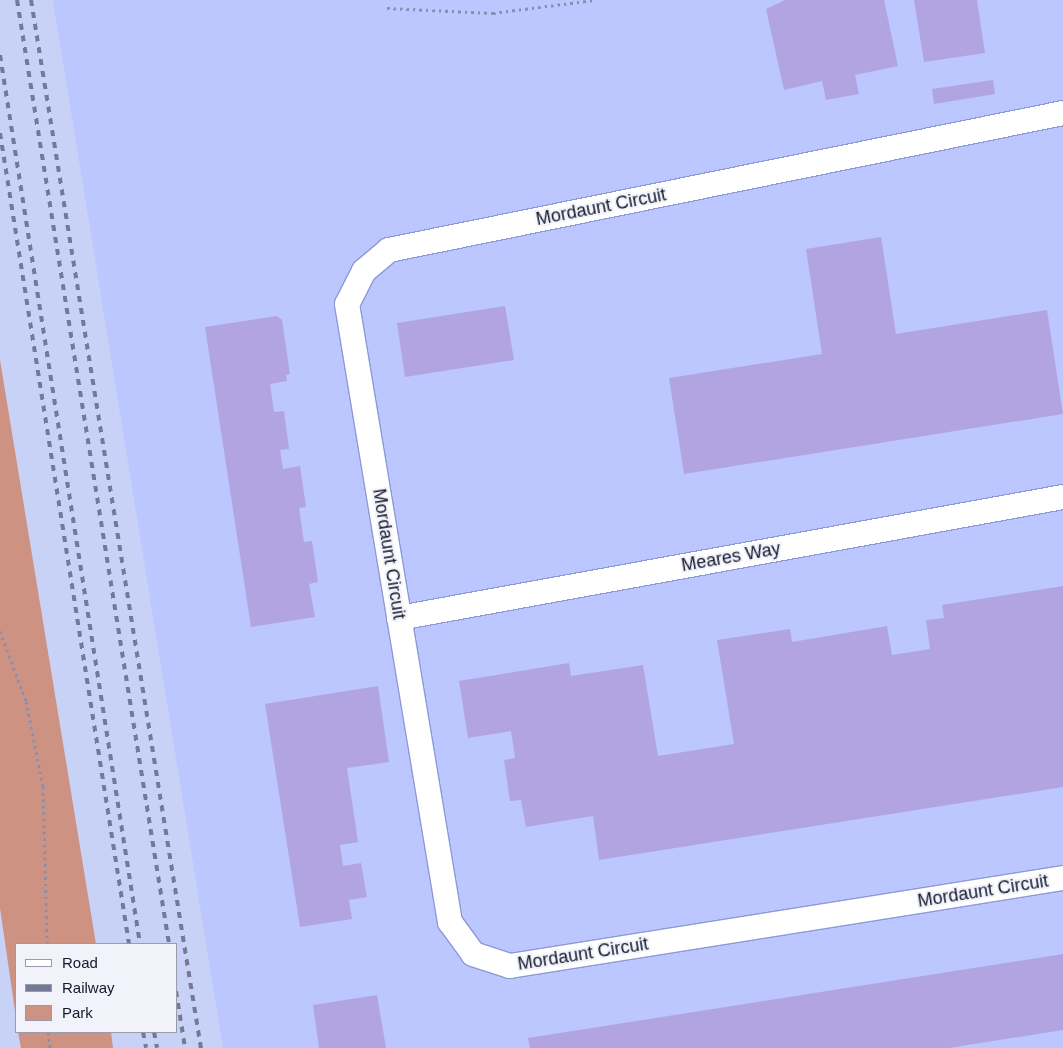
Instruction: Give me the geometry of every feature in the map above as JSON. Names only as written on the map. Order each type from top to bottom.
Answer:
[{"type":"street","name":"Mordaunt Circuit","points":[[1063,113],[390,250],[364,271],[347,304],[450,922],[473,954],[510,966],[1063,878]]},
{"type":"street","name":"Meares Way","points":[[399,618],[1063,497]]},
{"type":"path","points":[[387,8],[493,13],[594,0]]},
{"type":"path","points":[[0,631],[26,701],[43,786],[47,943]]},
{"type":"path","points":[[48,1033],[50,1048]]},
{"type":"shaded area","points":[[53,0],[1063,0],[1063,1048],[223,1048]]},
{"type":"green space","points":[[0,360],[96,943],[15,943],[15,1011],[0,908]]},
{"type":"green space","points":[[18,1033],[111,1033],[113,1048],[21,1048]]},
{"type":"building","points":[[785,0],[884,0],[898,66],[855,75],[859,94],[826,100],[822,81],[784,90],[766,9]]},
{"type":"building","points":[[914,0],[977,0],[985,53],[924,62]]},
{"type":"building","points":[[993,80],[995,94],[934,104],[932,89]]},
{"type":"building","points":[[881,237],[896,334],[1047,310],[1063,414],[684,474],[669,378],[822,354],[806,249]]},
{"type":"building","points":[[505,306],[514,360],[405,377],[397,323]]},
{"type":"building","points":[[277,316],[282,320],[290,374],[286,375],[287,381],[270,384],[274,412],[284,411],[289,449],[280,450],[283,469],[300,466],[306,507],[299,508],[304,542],[312,541],[318,582],[309,584],[315,617],[251,627],[205,327]]},
{"type":"building","points":[[1063,586],[1063,787],[599,860],[593,816],[526,827],[521,800],[510,801],[504,760],[515,758],[511,731],[468,738],[459,681],[569,663],[571,676],[643,665],[658,756],[734,744],[717,640],[790,629],[792,642],[887,626],[892,655],[930,649],[926,620],[944,618],[942,605]]},
{"type":"building","points":[[378,686],[389,762],[347,768],[358,842],[340,845],[343,866],[361,863],[367,897],[349,900],[352,919],[300,927],[265,704]]},
{"type":"building","points":[[1063,954],[1063,1030],[949,1048],[530,1048],[528,1038]]},
{"type":"building","points":[[377,995],[386,1048],[319,1048],[313,1005]]},
{"type":"railway","points":[[17,0],[169,943]]},
{"type":"railway","points":[[31,0],[201,1048]]},
{"type":"railway","points":[[0,55],[140,943]]},
{"type":"railway","points":[[0,133],[129,943]]},
{"type":"railway","points":[[178,1004],[185,1048]]},
{"type":"railway","points":[[143,1033],[146,1048]]},
{"type":"railway","points":[[154,1033],[157,1048]]}]
